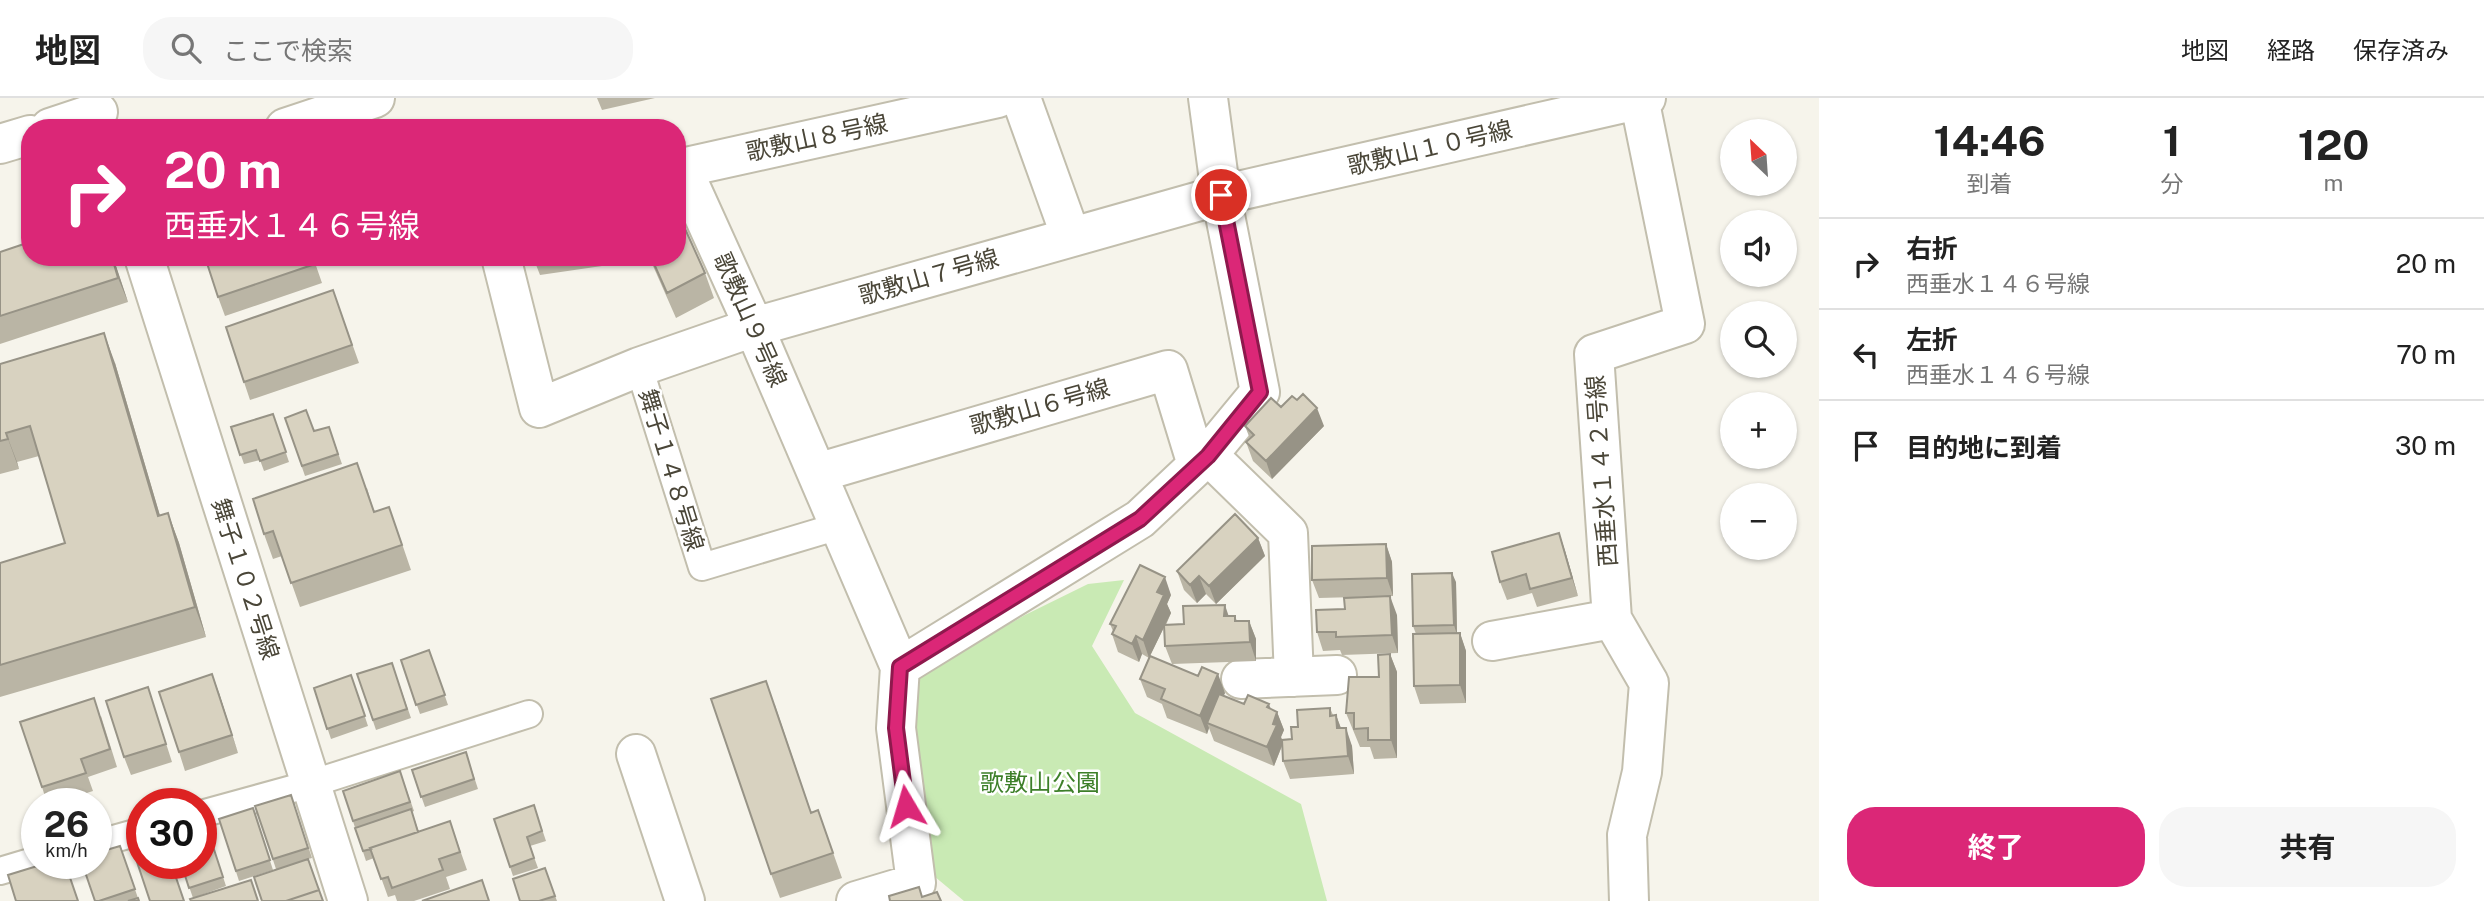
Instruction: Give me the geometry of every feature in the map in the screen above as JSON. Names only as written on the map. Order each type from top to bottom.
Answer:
[{"type":"street","points":[[312,119],[375,98]]},
{"type":"street","name":"歌敷山８号線","points":[[686,166],[998,98]]},
{"type":"street","points":[[1021,98],[1072,237]]},
{"type":"street","points":[[856,901],[916,883],[896,728],[900,667],[1140,519],[1203,461],[1260,392],[1221,195],[1208,98]]},
{"type":"street","name":"歌敷山１０号線","points":[[1221,195],[1642,99]]},
{"type":"street","name":"西垂水１４２号線","points":[[1629,901],[1627,835],[1642,772],[1649,683],[1612,619],[1594,354],[1685,324],[1642,99]]},
{"type":"street","points":[[79,119],[98,113]]},
{"type":"street","points":[[0,144],[21,138]]},
{"type":"street","name":"歌敷山９号線","points":[[686,183],[754,327],[900,667]]},
{"type":"street","name":"歌敷山７号線","points":[[639,367],[754,327],[1221,195]]},
{"type":"street","name":"舞子１０２号線","points":[[147,266],[348,901]]},
{"type":"street","name":"舞子１４８号線","points":[[503,266],[539,408],[639,367]]},
{"type":"street","name":"歌敷山６号線","points":[[817,473],[1168,370],[1203,461]]},
{"type":"street","points":[[1203,461],[1288,533],[1294,677]]},
{"type":"street","points":[[1492,641],[1612,619]]},
{"type":"street","points":[[1241,679],[1338,675]]},
{"type":"street","points":[[636,754],[685,901]]},
{"type":"lane","name":"舞子１４８号線","points":[[639,367],[702,566],[839,526]]},
{"type":"lane","points":[[217,810],[310,784],[529,714]]},
{"type":"lane","points":[[0,870],[21,864]]},
{"type":"green space","name":"歌敷山公園","points":[[1124,580],[1092,646],[1135,713],[1301,804],[1327,901],[964,901],[934,876],[909,703],[920,675],[1025,615],[1088,584]]},
{"type":"building","points":[[686,231],[705,273],[667,293],[655,266],[686,266]]},
{"type":"building","points":[[21,245],[21,266],[115,266],[118,278],[0,316],[0,252]]},
{"type":"building","points":[[208,266],[309,266],[218,297]]},
{"type":"building","points":[[333,290],[352,345],[244,382],[226,327]]},
{"type":"building","points":[[104,333],[158,516],[168,513],[195,607],[0,665],[0,563],[65,543],[30,426],[6,433],[8,439],[0,441],[0,364]]},
{"type":"building","points":[[1303,394],[1317,408],[1266,461],[1246,442],[1254,435],[1245,426],[1271,398],[1281,407],[1292,396],[1297,400]]},
{"type":"building","points":[[306,410],[314,431],[329,427],[338,454],[302,466],[285,418]]},
{"type":"building","points":[[273,414],[286,452],[260,461],[256,450],[240,455],[231,427]]},
{"type":"building","points":[[357,463],[374,512],[389,507],[402,545],[291,583],[273,531],[264,534],[253,499]]},
{"type":"building","points":[[1235,514],[1258,538],[1209,586],[1199,576],[1190,585],[1177,571]]},
{"type":"building","points":[[1559,533],[1572,578],[1530,589],[1526,574],[1500,582],[1492,552]]},
{"type":"building","points":[[1386,544],[1387,578],[1312,580],[1312,546]]},
{"type":"building","points":[[1140,565],[1165,577],[1157,592],[1164,595],[1143,640],[1136,636],[1132,644],[1112,634],[1116,626],[1110,624]]},
{"type":"building","points":[[1452,573],[1454,625],[1413,626],[1412,574]]},
{"type":"building","points":[[1390,596],[1392,635],[1336,637],[1336,632],[1317,632],[1316,610],[1345,609],[1344,598]]},
{"type":"building","points":[[1225,605],[1224,616],[1235,616],[1235,621],[1249,621],[1250,642],[1165,646],[1164,625],[1184,624],[1183,606]]},
{"type":"building","points":[[1460,633],[1460,685],[1414,686],[1413,634]]},
{"type":"building","points":[[429,650],[445,695],[416,705],[401,660]]},
{"type":"building","points":[[1390,654],[1391,740],[1368,740],[1368,728],[1354,729],[1354,713],[1346,713],[1349,677],[1379,677],[1378,655]]},
{"type":"building","points":[[1150,656],[1198,676],[1202,667],[1218,674],[1200,716],[1161,699],[1165,689],[1140,679]]},
{"type":"building","points":[[392,663],[407,709],[373,720],[357,674]]},
{"type":"building","points":[[212,674],[232,735],[179,752],[159,692]]},
{"type":"building","points":[[351,675],[365,716],[327,729],[314,688]]},
{"type":"building","points":[[766,681],[811,813],[818,810],[833,853],[771,874],[711,699]]},
{"type":"building","points":[[148,687],[166,744],[124,757],[106,701]]},
{"type":"building","points":[[1219,694],[1244,704],[1248,695],[1269,704],[1267,707],[1277,712],[1273,724],[1277,725],[1267,747],[1207,723]]},
{"type":"building","points":[[94,698],[110,749],[81,759],[86,773],[42,787],[20,722]]},
{"type":"building","points":[[1330,708],[1330,716],[1336,715],[1337,728],[1346,728],[1348,756],[1283,761],[1282,740],[1292,739],[1291,727],[1298,727],[1297,710]]},
{"type":"building","points":[[466,752],[474,779],[421,797],[412,770]]},
{"type":"building","points":[[400,771],[410,802],[353,821],[343,791]]},
{"type":"building","points":[[291,795],[308,848],[273,859],[255,806]]},
{"type":"building","points":[[534,805],[542,831],[527,837],[534,858],[510,867],[494,819]]},
{"type":"building","points":[[253,808],[270,860],[236,871],[219,819]]},
{"type":"building","points":[[411,809],[418,832],[363,851],[355,828]]},
{"type":"building","points":[[450,821],[460,852],[439,859],[443,870],[392,888],[388,877],[381,879],[370,848]]},
{"type":"building","points":[[120,846],[126,863],[126,879],[132,879],[135,889],[95,901],[87,879],[112,879],[112,848]]},
{"type":"building","points":[[217,859],[223,877],[217,879]]},
{"type":"building","points":[[308,859],[319,890],[286,901],[262,901],[254,877]]},
{"type":"building","points":[[545,868],[555,896],[539,901],[520,901],[513,879]]},
{"type":"building","points":[[21,871],[21,879],[70,879],[78,901],[16,901],[8,875]]},
{"type":"building","points":[[143,879],[176,879],[184,901],[150,901]]},
{"type":"building","points":[[186,879],[217,879],[189,888]]},
{"type":"building","points":[[251,880],[258,901],[190,899]]},
{"type":"building","points":[[482,880],[489,901],[422,901]]},
{"type":"building","points":[[919,887],[922,897],[937,892],[941,901],[890,901],[889,896]]},
{"type":"building","points":[[319,890],[323,901],[286,901]]},
{"type":"route","points":[[906,806],[896,728],[900,667],[1140,519],[1208,456],[1260,392],[1221,195]]}]
